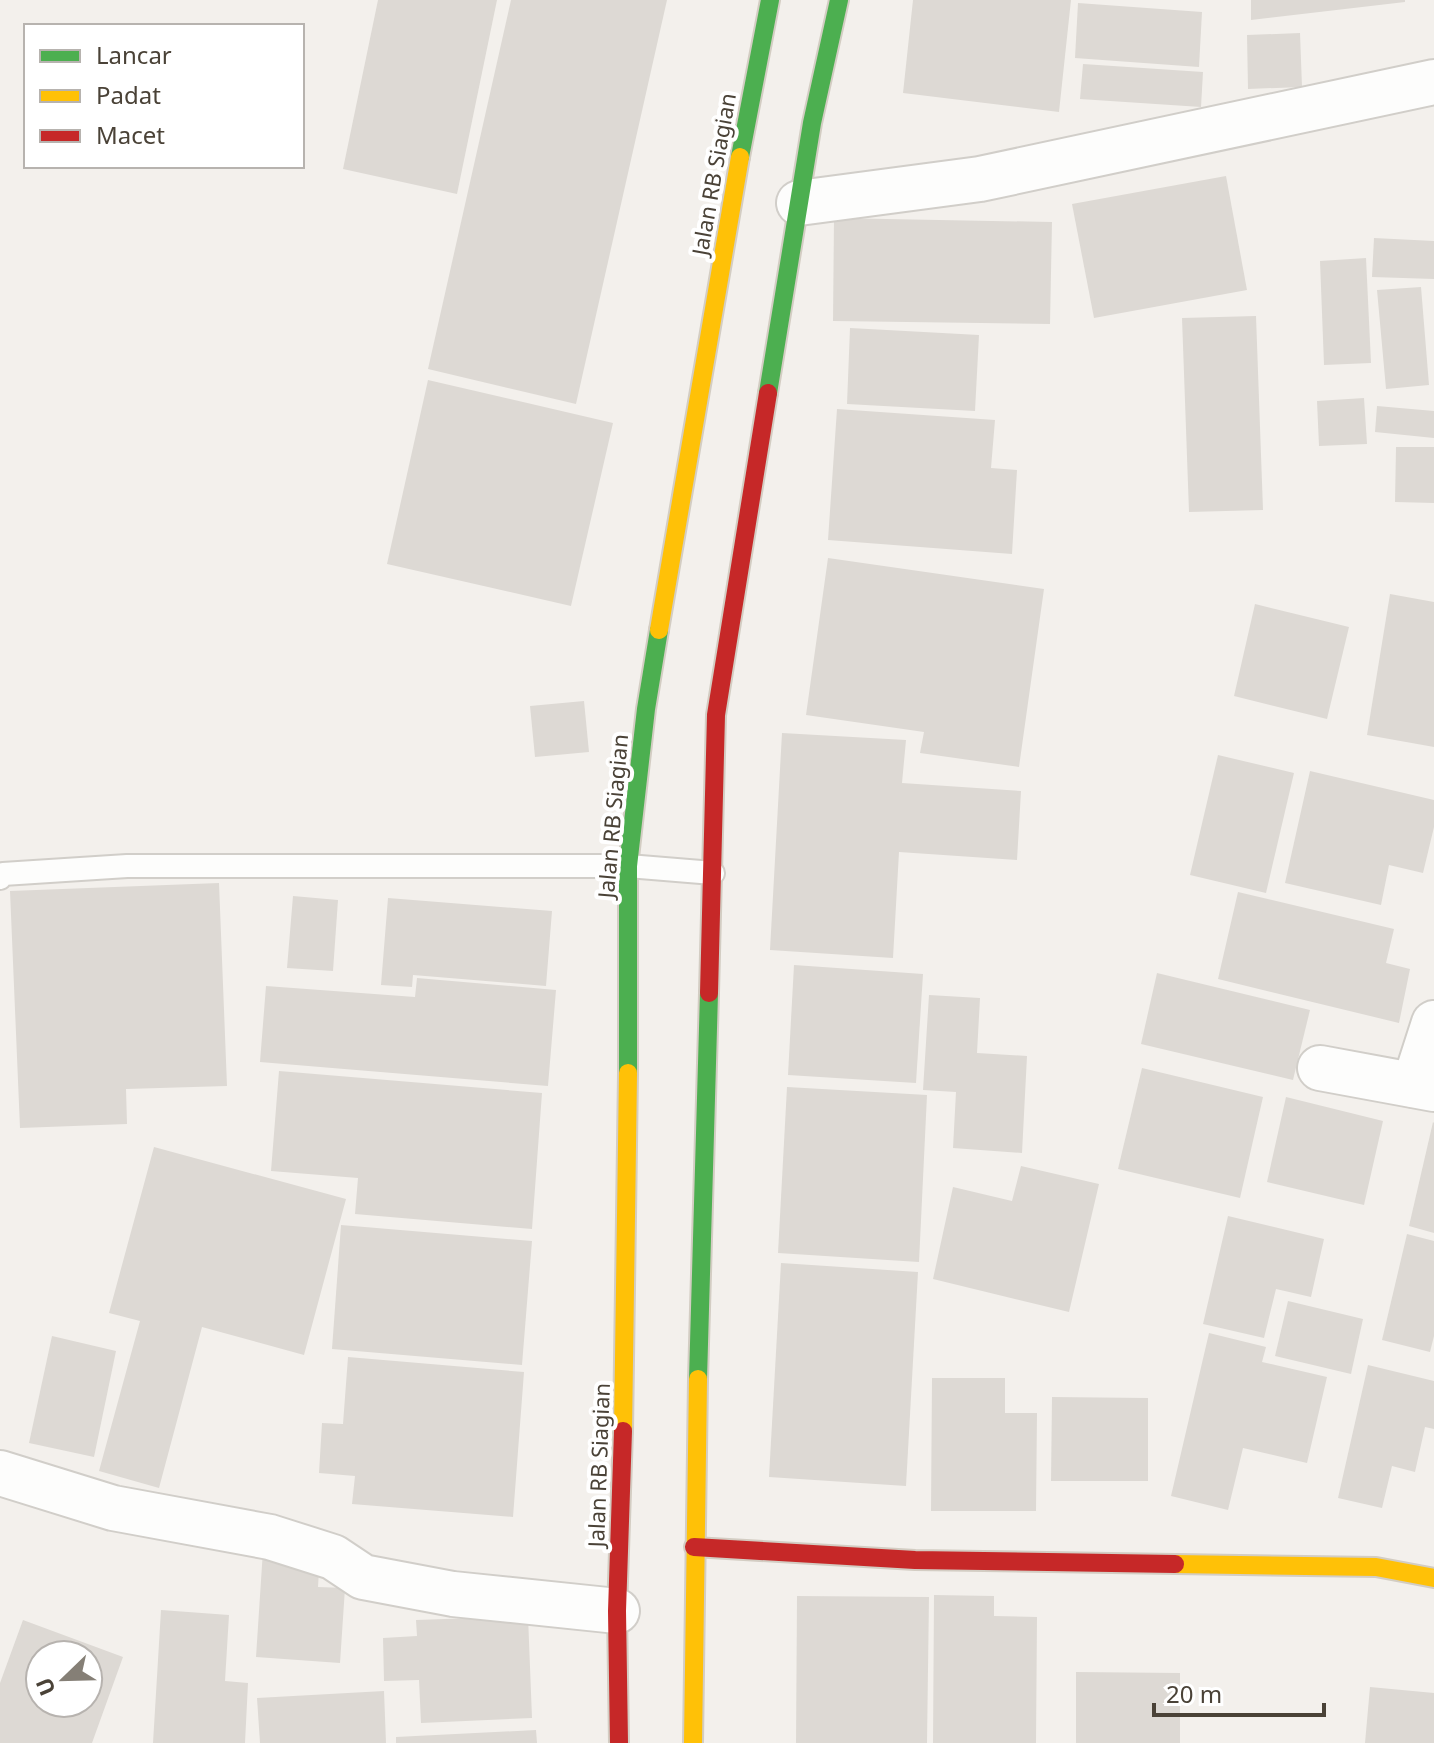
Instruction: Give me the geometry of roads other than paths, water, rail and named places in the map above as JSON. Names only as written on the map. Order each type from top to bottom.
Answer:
[{"type":"main road","name":"Jalan RB Siagian","points":[[619,1743],[617,1611],[627,1314],[628,866],[651,678],[748,110],[770,0]]},
{"type":"main road","points":[[693,1743],[694,1547],[716,715],[799,203],[839,0]]},
{"type":"main road","points":[[694,1547],[915,1560],[1376,1567],[1434,1578]]},
{"type":"street","points":[[799,203],[833,202],[980,179],[1434,82]]},
{"type":"street","points":[[1320,1068],[1424,1087],[1434,1023]]},
{"type":"street","points":[[0,1473],[113,1508],[270,1537],[333,1557],[363,1577],[453,1594],[617,1611]]},
{"type":"lane","points":[[0,878],[3,874],[127,866],[628,866],[713,873]]}]
